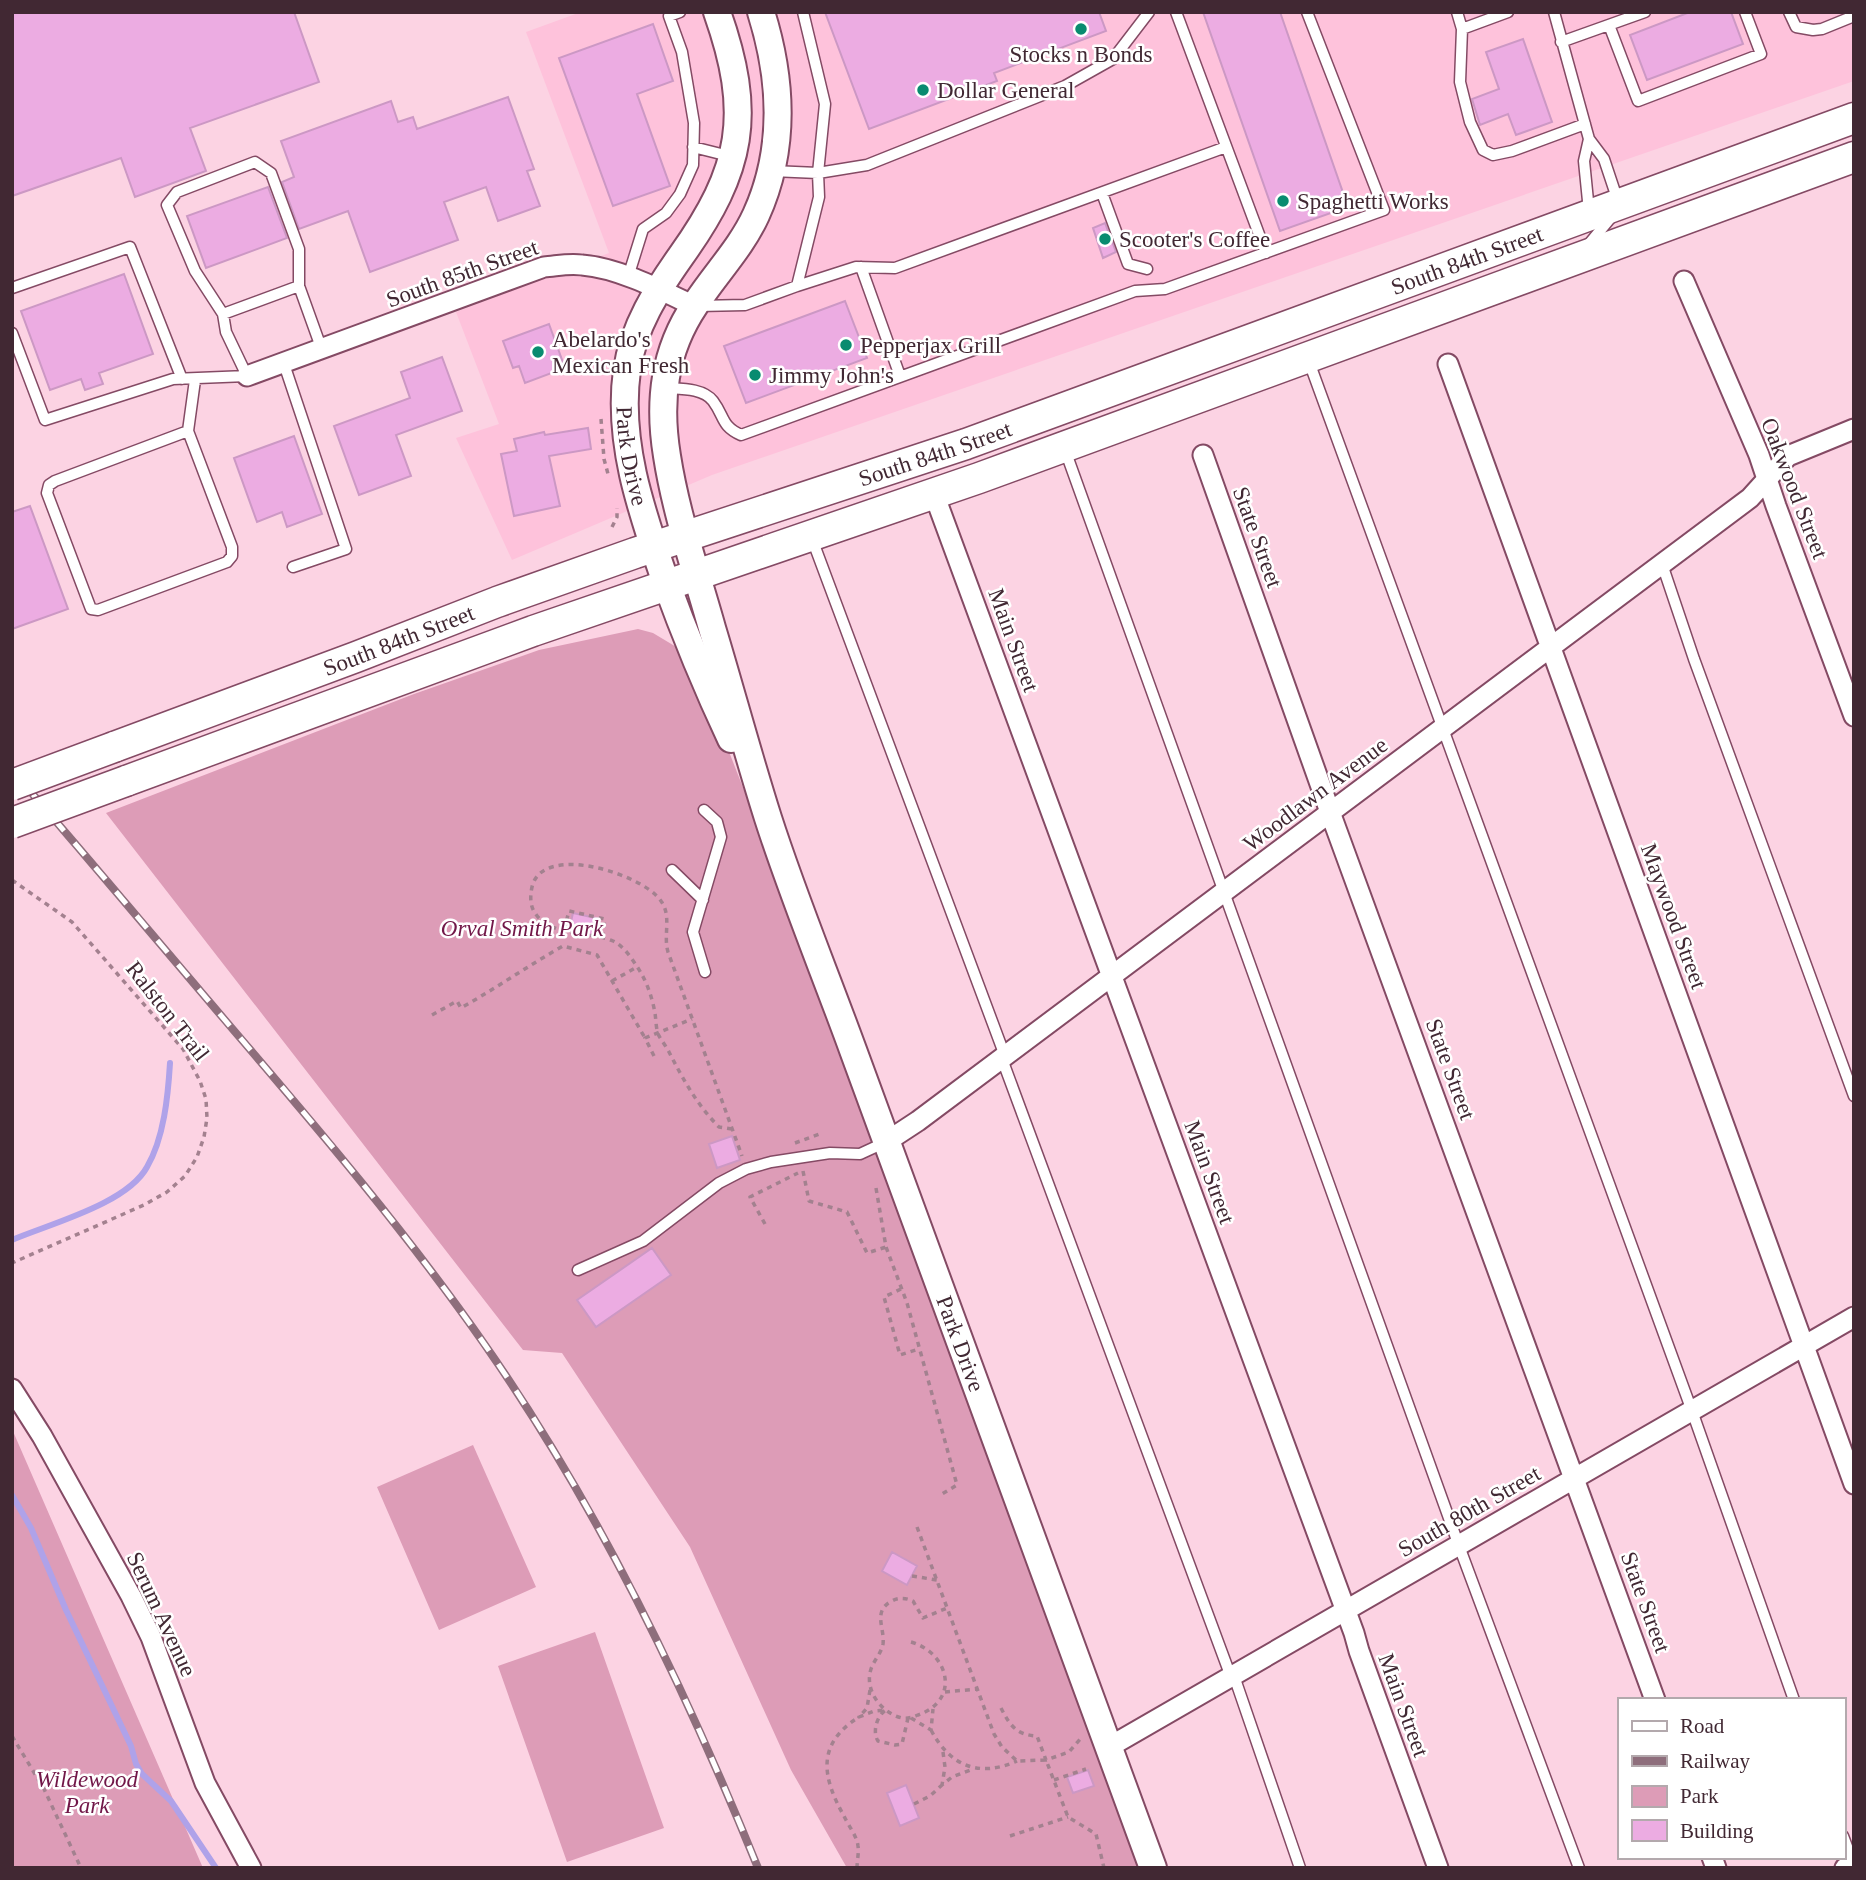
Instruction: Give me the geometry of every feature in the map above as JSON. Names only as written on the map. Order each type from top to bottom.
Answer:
[{"type":"main road","name":"South 84th Street","points":[[12,785],[497,603],[686,536],[978,440],[1854,118]]},
{"type":"main road","name":"South 84th Street","points":[[12,823],[525,634],[934,494],[1308,359],[1854,157]]},
{"type":"street","name":"Park Drive","points":[[717,12],[735,74],[738,97],[733,157],[725,186],[715,205],[640,322],[631,347],[625,395],[625,431],[638,501],[667,585],[712,698],[768,820]]},
{"type":"street","name":"Park Drive","points":[[761,12],[772,49],[777,82],[778,114],[772,171],[755,218],[740,244],[694,306],[670,355],[663,388],[662,412],[666,451],[686,536],[768,820],[1153,1868]]},
{"type":"street","name":"South 85th Street","points":[[247,376],[544,267],[583,265],[628,277],[694,306]]},
{"type":"street","name":"Oakwood Street","points":[[1684,281],[1759,455],[1853,711]]},
{"type":"street","name":"Maywood Street","points":[[1448,364],[1854,1484]]},
{"type":"street","name":"Woodlawn Avenue","points":[[887,1142],[1112,977],[1750,498],[1788,456],[1854,429]]},
{"type":"street","name":"State Street","points":[[1203,455],[1330,812],[1654,1698]]},
{"type":"street","name":"Main Street","points":[[934,494],[1438,1868]]},
{"type":"street","name":"South 80th Street","points":[[1109,1747],[1854,1317]]},
{"type":"street","name":"Serum Avenue","points":[[12,1389],[42,1436],[131,1596],[151,1637],[205,1783],[251,1868]]},
{"type":"street","points":[[1845,1868],[1854,1864]]},
{"type":"lane","points":[[628,277],[643,229],[666,213],[680,194],[692,165],[694,122],[682,51],[669,16],[680,12]]},
{"type":"lane","points":[[797,286],[819,197],[818,173],[825,104],[803,12]]},
{"type":"lane","points":[[772,171],[818,173],[867,165],[1065,86],[1113,59],[1149,12]]},
{"type":"lane","points":[[1176,12],[1266,253]]},
{"type":"lane","points":[[663,388],[702,392],[713,400],[724,423],[741,435],[1135,291],[1165,289],[1384,210],[1307,12]]},
{"type":"lane","points":[[1457,12],[1462,29],[1460,82],[1470,122],[1483,150],[1493,155],[1512,151],[1585,124]]},
{"type":"lane","points":[[1462,29],[1508,12]]},
{"type":"lane","points":[[1554,12],[1589,139],[1604,159],[1612,177],[1618,204],[1607,224],[1571,261]]},
{"type":"lane","points":[[1561,42],[1609,25],[1624,16],[1645,12]]},
{"type":"lane","points":[[1609,25],[1638,100],[1761,54],[1745,12]]},
{"type":"lane","points":[[1789,12],[1796,27],[1813,30],[1854,16]]},
{"type":"lane","points":[[1589,139],[1584,161],[1589,215]]},
{"type":"lane","points":[[693,147],[733,157]]},
{"type":"lane","points":[[694,306],[745,305],[861,267],[895,268],[1226,147]]},
{"type":"lane","points":[[12,334],[45,420],[173,379],[247,376],[226,332],[223,314],[195,271],[167,205],[177,192],[255,162],[271,173],[299,249],[299,286],[322,350]]},
{"type":"lane","points":[[1102,192],[1128,264],[1147,269]]},
{"type":"lane","points":[[12,288],[130,247],[182,379]]},
{"type":"lane","points":[[861,267],[901,376]]},
{"type":"lane","points":[[223,314],[299,286]]},
{"type":"lane","points":[[1308,359],[1692,1411],[1793,1698]]},
{"type":"lane","points":[[284,364],[346,549],[293,567]]},
{"type":"lane","points":[[188,431],[49,485],[47,493],[91,608],[98,610],[227,562],[232,556],[232,547],[188,431],[195,380]]},
{"type":"lane","points":[[1064,447],[1226,891],[1459,1546],[1579,1868]]},
{"type":"lane","points":[[811,535],[1300,1868]]},
{"type":"lane","points":[[1662,564],[1694,659],[1854,1096]]},
{"type":"lane","points":[[704,810],[717,822],[721,837],[693,932],[705,972]]},
{"type":"lane","points":[[671,870],[703,900]]},
{"type":"lane","points":[[578,1270],[643,1241],[719,1183],[747,1169],[771,1162],[830,1153],[860,1154],[887,1142]]},
{"type":"lane","points":[[1845,1841],[1854,1864]]},
{"type":"path","points":[[732,1129],[719,1127],[683,1081],[657,1032],[648,987],[620,945],[564,930],[542,920],[533,911],[531,904],[530,894],[534,879],[552,867],[587,866],[609,870],[639,883],[657,895],[667,912],[665,942],[668,952],[744,1161]]},
{"type":"path","name":"Ralston Trail","points":[[12,880],[72,922],[183,1049],[200,1082],[206,1100],[207,1118],[197,1157],[185,1177],[167,1192],[144,1205],[12,1263]]},
{"type":"path","points":[[564,930],[569,911],[605,919],[603,939]]},
{"type":"path","points":[[432,1015],[457,1002],[461,1008],[563,946],[597,954],[654,1056]]},
{"type":"path","points":[[612,981],[637,967]]},
{"type":"path","points":[[645,1038],[692,1019]]},
{"type":"path","points":[[783,1147],[822,1133]]},
{"type":"path","points":[[765,1224],[750,1198],[803,1171],[809,1201],[847,1212],[867,1253],[886,1247]]},
{"type":"path","points":[[876,1188],[886,1247],[919,1349],[957,1485],[942,1494]]},
{"type":"path","points":[[901,1289],[884,1297],[900,1355],[919,1349]]},
{"type":"path","points":[[917,1527],[995,1734],[1002,1747],[1017,1761]]},
{"type":"path","points":[[912,1576],[937,1580]]},
{"type":"path","points":[[859,1717],[870,1701],[870,1672],[883,1644],[880,1616],[886,1605],[897,1598],[909,1599],[923,1618],[947,1608]]},
{"type":"path","points":[[911,1642],[923,1647],[936,1658],[944,1672],[945,1692],[933,1709],[931,1730]]},
{"type":"path","points":[[870,1688],[886,1710]]},
{"type":"path","points":[[945,1692],[977,1689]]},
{"type":"path","points":[[1001,1708],[1018,1733],[1037,1736],[1068,1817],[1096,1834],[1104,1868]]},
{"type":"path","points":[[909,1718],[933,1709]]},
{"type":"path","points":[[886,1710],[878,1717],[875,1734],[878,1741],[902,1744],[909,1718]]},
{"type":"path","points":[[857,1868],[858,1843],[834,1799],[827,1774],[826,1760],[840,1731],[859,1717],[874,1711],[886,1710],[909,1718],[931,1730],[942,1749],[945,1767],[942,1785]]},
{"type":"path","points":[[914,1804],[930,1796],[952,1777],[975,1768],[1003,1767],[1017,1761],[1046,1760],[1069,1752],[1080,1742],[1087,1729]]},
{"type":"path","points":[[12,1736],[44,1789],[81,1868]]},
{"type":"path","points":[[942,1749],[958,1762],[975,1768]]},
{"type":"path","points":[[1054,1780],[1086,1769]]},
{"type":"path","points":[[1010,1836],[1068,1817]]},
{"type":"shaded area","points":[[581,12],[1854,12],[1854,81],[712,475],[512,560],[456,438],[499,424],[456,312],[609,253],[526,32]]},
{"type":"green space","name":"Orval Smith Park","points":[[638,629],[653,633],[688,654],[713,711],[775,869],[1144,1868],[847,1868],[791,1770],[690,1547],[562,1353],[523,1350],[106,813],[414,694],[539,650]]},
{"type":"green space","name":"Wildewood Park","points":[[12,1429],[203,1868],[12,1868]]},
{"type":"green space","points":[[473,1445],[536,1587],[439,1630],[377,1487]]},
{"type":"green space","points":[[595,1632],[664,1828],[567,1862],[498,1666]]},
{"type":"building","points":[[12,12],[294,12],[319,82],[190,128],[206,171],[135,197],[121,158],[12,196]]},
{"type":"building","points":[[825,12],[1099,12],[1106,31],[994,73],[997,81],[869,129]]},
{"type":"building","points":[[1203,12],[1280,12],[1348,207],[1280,231]]},
{"type":"building","points":[[1690,12],[1731,12],[1743,44],[1647,80],[1630,35]]},
{"type":"building","points":[[653,24],[673,81],[637,94],[670,186],[613,206],[559,58]]},
{"type":"building","points":[[1523,39],[1552,122],[1516,135],[1508,114],[1480,125],[1472,99],[1499,89],[1486,52]]},
{"type":"building","points":[[508,97],[534,169],[527,171],[540,206],[498,221],[486,187],[444,202],[458,240],[370,272],[348,211],[299,229],[282,182],[294,177],[281,141],[391,101],[398,122],[413,117],[417,129]]},
{"type":"building","points":[[268,187],[287,238],[206,268],[187,216]]},
{"type":"building","name":"Scooter's Coffee","points":[[1105,223],[1116,252],[1103,258],[1093,228]]},
{"type":"building","points":[[124,274],[153,354],[99,373],[103,384],[85,390],[81,379],[50,390],[21,311]]},
{"type":"building","points":[[845,301],[867,358],[746,403],[724,346]]},
{"type":"building","points":[[549,324],[565,368],[525,383],[519,366],[513,368],[503,341]]},
{"type":"building","points":[[442,357],[462,411],[396,435],[411,476],[359,495],[334,426],[410,398],[401,372]]},
{"type":"building","points":[[588,428],[591,449],[549,456],[560,506],[514,516],[501,454],[517,451],[514,439],[544,432],[545,435]]},
{"type":"building","points":[[294,436],[322,514],[287,527],[282,512],[257,522],[234,458]]},
{"type":"building","points":[[30,506],[68,609],[12,629],[12,512]]},
{"type":"building","points":[[573,913],[600,919],[595,936],[569,930]]},
{"type":"building","points":[[732,1136],[740,1160],[717,1168],[709,1144]]},
{"type":"building","points":[[652,1248],[671,1275],[596,1327],[577,1300]]},
{"type":"building","points":[[892,1552],[917,1566],[907,1585],[882,1571]]},
{"type":"building","points":[[1088,1770],[1094,1786],[1073,1793],[1067,1777]]},
{"type":"building","points":[[906,1785],[919,1818],[900,1826],[887,1793]]},
{"type":"waterway","points":[[12,1240],[105,1202],[137,1180],[153,1156],[161,1130],[170,1063]]},
{"type":"waterway","points":[[12,1495],[31,1528],[66,1610],[131,1746],[136,1764],[142,1774],[171,1801],[216,1868]]},
{"type":"railway","points":[[12,770],[394,1222],[485,1345],[565,1469],[636,1599],[700,1732],[758,1868]]},
{"type":"place","name":"Stocks n Bonds","points":[[1081,29]]},
{"type":"place","name":"Dollar General","points":[[923,90]]},
{"type":"place","name":"Spaghetti Works","points":[[1283,201]]},
{"type":"place","name":"Scooter's Coffee","points":[[1105,239]]},
{"type":"place","name":"Pepperjax Grill","points":[[846,345]]},
{"type":"place","name":"Abelardo's Mexican Fresh","points":[[538,352]]},
{"type":"place","name":"Jimmy John's","points":[[755,375]]}]
